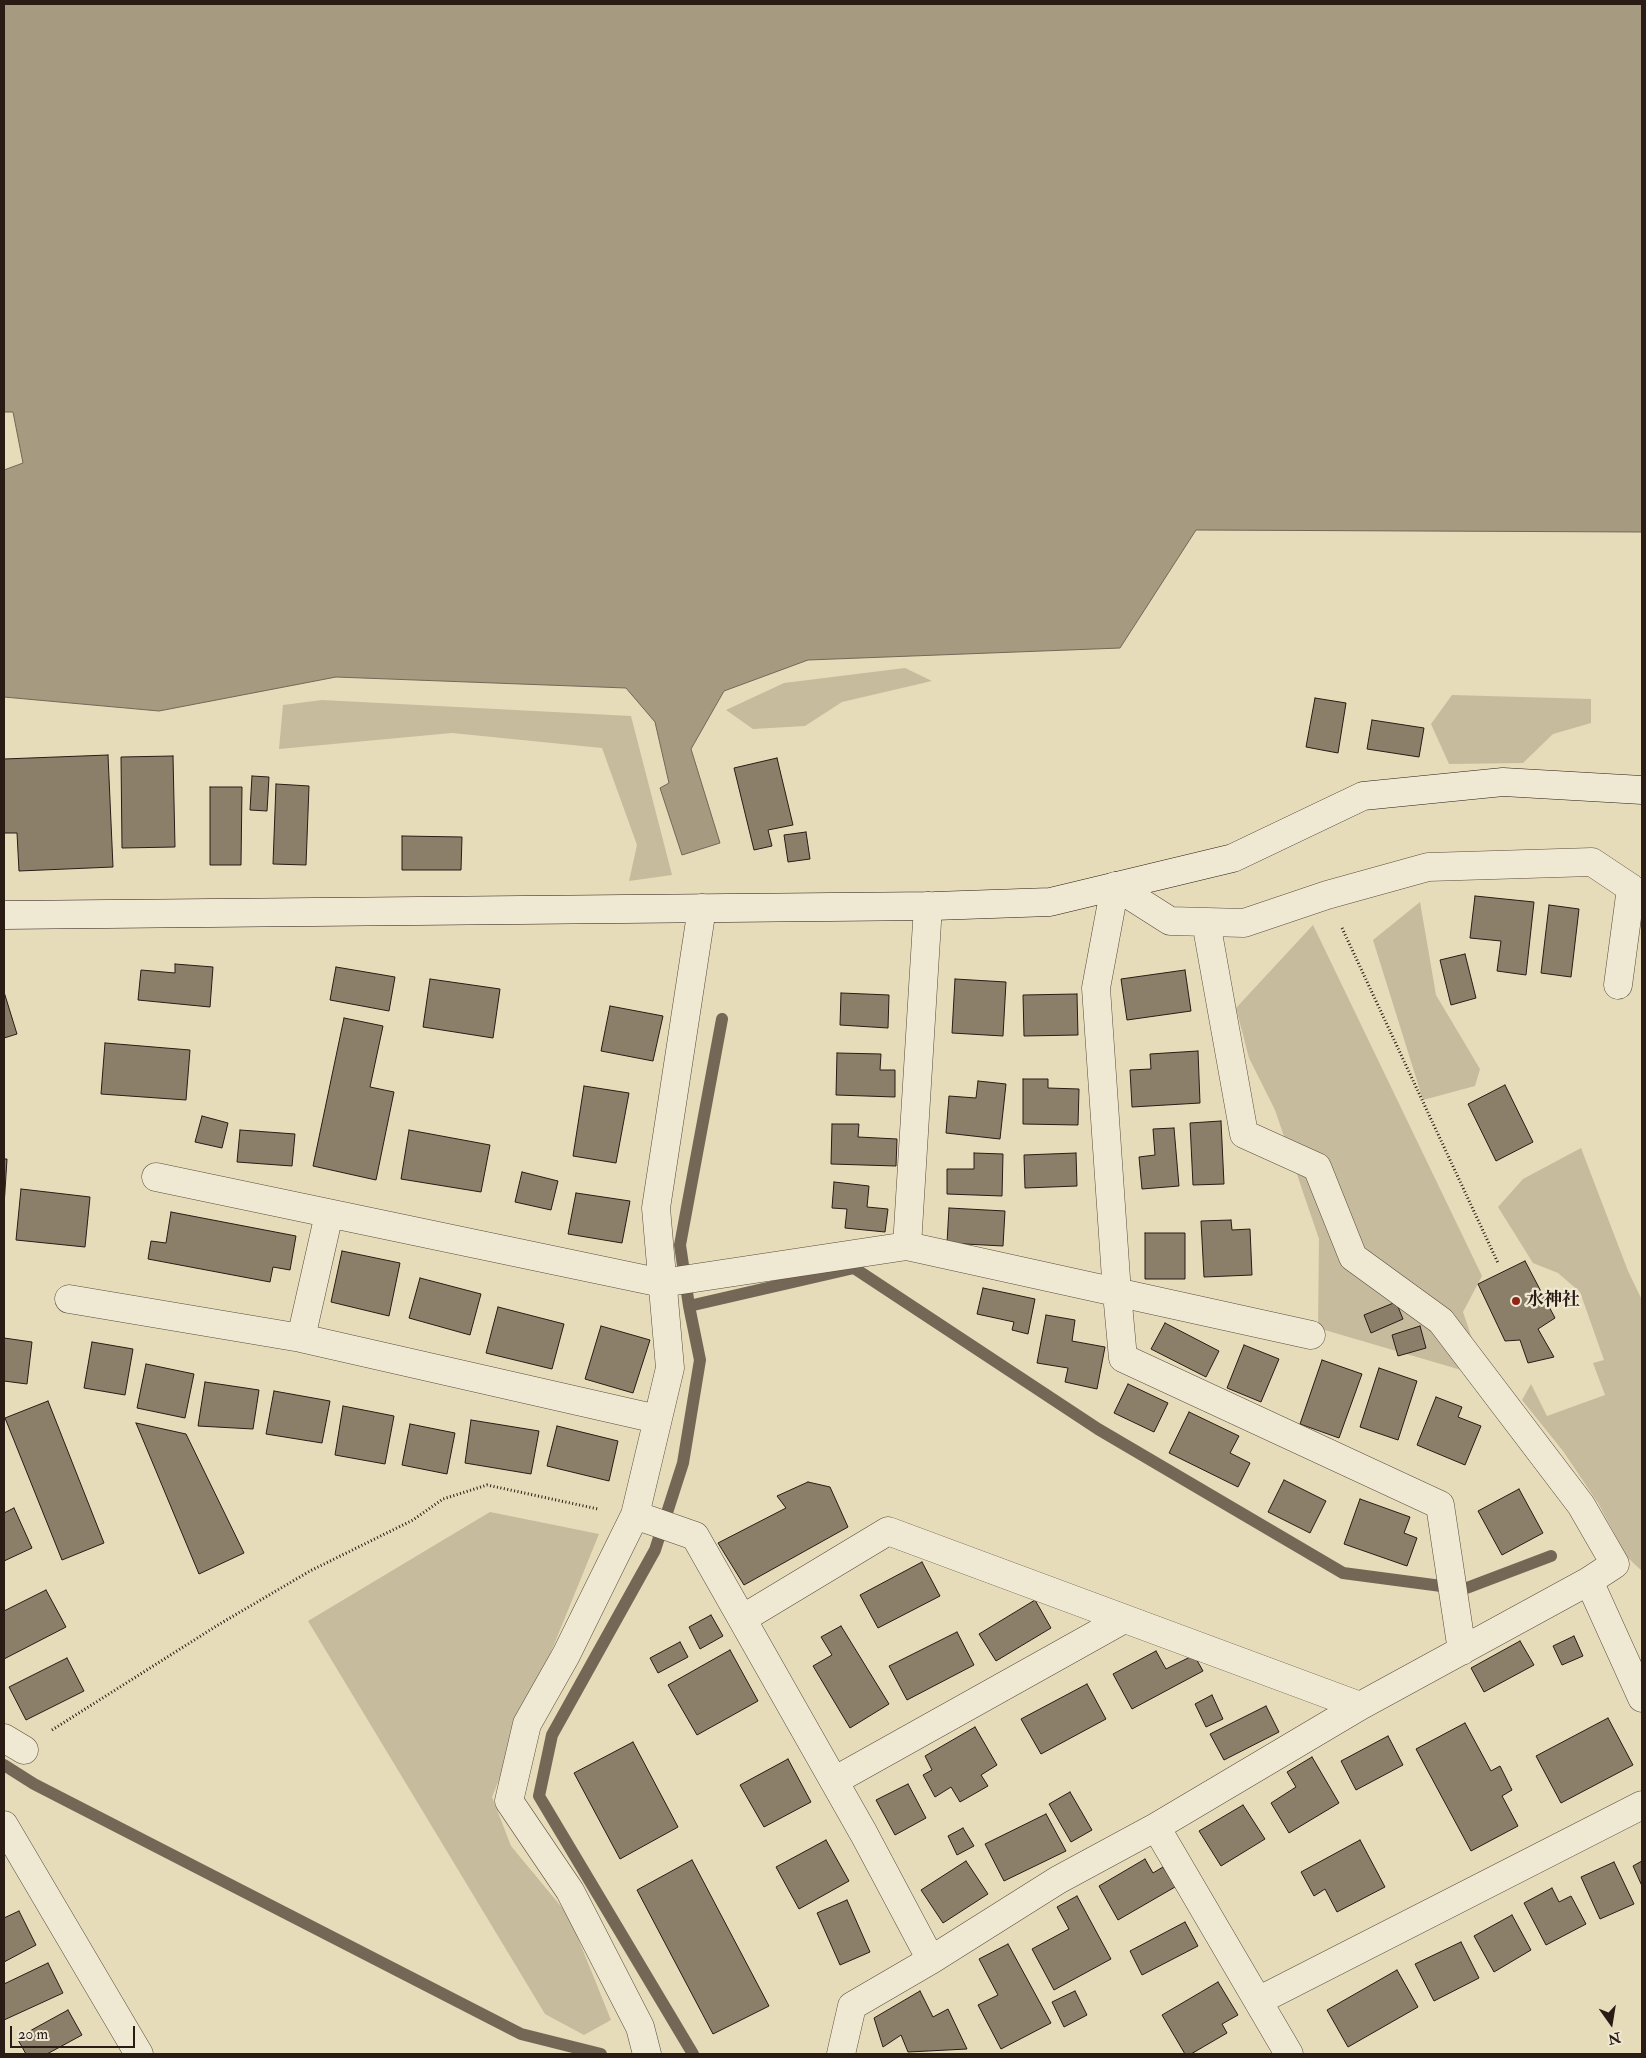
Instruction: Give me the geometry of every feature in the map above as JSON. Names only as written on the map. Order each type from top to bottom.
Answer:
[{"type":"street","points":[[4,915],[928,906],[1050,902],[1233,858],[1363,796],[1503,782],[1642,790]]},
{"type":"street","points":[[1115,886],[1170,921],[1244,923],[1327,895],[1428,867],[1592,862],[1631,888],[1618,985]]},
{"type":"street","points":[[1115,886],[1096,988],[1117,1293],[1124,1358],[1440,1505],[1462,1651]]},
{"type":"street","points":[[907,1246],[928,906]]},
{"type":"street","points":[[648,2054],[640,2027],[570,1892],[509,1801],[527,1724],[566,1656],[635,1511],[670,1368],[656,1208],[702,908]]},
{"type":"street","points":[[841,2054],[852,2006],[931,1960],[1058,1880],[1156,1827],[1360,1706],[1590,1581],[1615,1564],[1581,1505],[1441,1321],[1353,1257],[1317,1167],[1244,1134],[1206,922]]},
{"type":"street","points":[[156,1178],[662,1283],[907,1246],[1311,1335]]},
{"type":"street","points":[[300,1338],[329,1214]]},
{"type":"street","points":[[69,1299],[300,1338],[657,1419]]},
{"type":"street","points":[[635,1511],[695,1536],[834,1781],[931,1960]]},
{"type":"street","points":[[742,1619],[888,1531],[1360,1706]]},
{"type":"street","points":[[1590,1581],[1642,1698]]},
{"type":"street","points":[[834,1781],[1124,1619]]},
{"type":"street","points":[[1258,2001],[1642,1805]]},
{"type":"street","points":[[4,1825],[139,2054]]},
{"type":"street","points":[[1156,1827],[1289,2054]]},
{"type":"path","points":[[1327,895],[1498,1263]]},
{"type":"path","points":[[14,1744],[67,1720],[218,1625],[310,1571],[413,1520],[444,1500],[487,1485],[616,1512],[635,1511]]},
{"type":"shaded area","points":[[4,4],[1642,4],[1642,532],[1196,530],[1120,648],[808,660],[724,691],[691,749],[720,843],[682,855],[660,788],[669,783],[655,722],[626,688],[336,677],[159,711],[4,697],[4,470],[23,463],[13,412],[4,412]]},
{"type":"shaded area","points":[[905,668],[932,681],[842,702],[805,726],[753,729],[726,710],[784,683]]},
{"type":"shaded area","points":[[1452,695],[1591,699],[1591,723],[1553,734],[1523,763],[1449,764],[1431,724]]},
{"type":"shaded area","points":[[322,700],[631,716],[672,875],[629,881],[637,845],[602,748],[452,733],[279,749],[283,705]]},
{"type":"shaded area","points":[[1420,902],[1436,995],[1480,1069],[1475,1086],[1423,1100],[1373,940]]},
{"type":"shaded area","points":[[1313,925],[1482,1276],[1463,1312],[1485,1377],[1318,1328],[1319,1239],[1275,1110],[1249,1058],[1236,1008]]},
{"type":"shaded area","points":[[1581,1148],[1628,1271],[1642,1300],[1642,1571],[1627,1557],[1598,1503],[1563,1451],[1522,1400],[1531,1384],[1547,1416],[1605,1395],[1593,1363],[1604,1360],[1580,1292],[1558,1273],[1533,1263],[1498,1207],[1523,1179]]},
{"type":"shaded area","points":[[490,1512],[599,1534],[492,1797],[511,1846],[569,1916],[611,2020],[584,2035],[545,2014],[308,1621]]},
{"type":"building","points":[[1315,698],[1346,703],[1338,753],[1306,747]]},
{"type":"building","points":[[1372,720],[1424,728],[1419,757],[1367,749]]},
{"type":"building","points":[[108,755],[113,867],[19,871],[17,833],[4,833],[4,759]]},
{"type":"building","points":[[173,756],[175,847],[122,848],[121,757]]},
{"type":"building","points":[[777,758],[793,825],[768,830],[772,846],[754,850],[734,768]]},
{"type":"building","points":[[252,776],[269,777],[267,811],[250,810]]},
{"type":"building","points":[[276,784],[309,786],[306,865],[273,864]]},
{"type":"building","points":[[210,787],[242,787],[241,865],[210,865]]},
{"type":"building","points":[[806,832],[810,859],[788,862],[784,835]]},
{"type":"building","points":[[402,836],[462,837],[461,870],[402,870]]},
{"type":"building","points":[[1475,896],[1534,902],[1526,975],[1497,971],[1501,941],[1470,938]]},
{"type":"building","points":[[1549,905],[1579,909],[1571,977],[1541,973]]},
{"type":"building","points":[[1465,954],[1476,998],[1451,1005],[1440,960]]},
{"type":"building","points":[[175,964],[213,967],[210,1007],[138,1000],[141,970],[175,973]]},
{"type":"building","points":[[336,967],[395,977],[389,1011],[330,1000]]},
{"type":"building","points":[[1185,970],[1191,1011],[1127,1020],[1121,979]]},
{"type":"building","points":[[430,979],[500,989],[493,1038],[423,1027]]},
{"type":"building","points":[[955,979],[1006,982],[1003,1036],[952,1033]]},
{"type":"building","points":[[4,992],[17,1034],[4,1038]]},
{"type":"building","points":[[841,993],[889,995],[888,1028],[840,1025]]},
{"type":"building","points":[[1077,994],[1078,1035],[1024,1036],[1023,995]]},
{"type":"building","points":[[610,1006],[663,1016],[653,1061],[601,1051]]},
{"type":"building","points":[[344,1018],[383,1026],[370,1087],[394,1092],[376,1180],[313,1166]]},
{"type":"building","points":[[105,1043],[190,1050],[186,1100],[101,1094]]},
{"type":"building","points":[[1198,1051],[1200,1103],[1132,1107],[1130,1070],[1151,1069],[1150,1054]]},
{"type":"building","points":[[837,1053],[881,1054],[880,1070],[895,1070],[895,1097],[836,1095]]},
{"type":"building","points":[[1023,1079],[1048,1079],[1048,1088],[1079,1089],[1078,1125],[1023,1124]]},
{"type":"building","points":[[978,1081],[1006,1084],[1000,1139],[946,1133],[949,1096],[976,1098]]},
{"type":"building","points":[[1505,1085],[1533,1142],[1496,1161],[1468,1104]]},
{"type":"building","points":[[584,1086],[629,1093],[616,1163],[573,1156]]},
{"type":"building","points":[[202,1116],[228,1123],[222,1148],[195,1142]]},
{"type":"building","points":[[1221,1121],[1224,1184],[1193,1185],[1190,1123]]},
{"type":"building","points":[[832,1124],[859,1124],[858,1137],[897,1139],[896,1166],[831,1164]]},
{"type":"building","points":[[1174,1128],[1179,1186],[1142,1189],[1139,1157],[1155,1155],[1153,1129]]},
{"type":"building","points":[[240,1130],[295,1134],[292,1166],[237,1162]]},
{"type":"building","points":[[409,1130],[490,1145],[481,1192],[401,1179]]},
{"type":"building","points":[[974,1153],[1003,1154],[1002,1196],[947,1194],[947,1169],[974,1169]]},
{"type":"building","points":[[1076,1153],[1077,1186],[1025,1188],[1024,1155]]},
{"type":"building","points":[[4,1159],[7,1159],[4,1206]]},
{"type":"building","points":[[522,1172],[558,1181],[551,1210],[515,1202]]},
{"type":"building","points":[[834,1182],[869,1186],[867,1207],[888,1209],[885,1232],[845,1228],[847,1209],[832,1208]]},
{"type":"building","points":[[21,1189],[90,1197],[85,1247],[16,1240]]},
{"type":"building","points":[[576,1193],[630,1201],[622,1243],[568,1234]]},
{"type":"building","points":[[949,1208],[1005,1211],[1003,1246],[947,1243]]},
{"type":"building","points":[[171,1212],[296,1236],[290,1270],[273,1267],[270,1282],[148,1259],[151,1241],[166,1243]]},
{"type":"building","points":[[1231,1220],[1232,1230],[1250,1229],[1252,1275],[1204,1277],[1201,1221]]},
{"type":"building","points":[[1145,1233],[1185,1233],[1185,1279],[1145,1279]]},
{"type":"building","points":[[342,1251],[400,1263],[389,1316],[331,1302]]},
{"type":"building","name":"水神社","points":[[1525,1261],[1555,1318],[1538,1329],[1554,1357],[1528,1363],[1520,1340],[1505,1341],[1478,1284]]},
{"type":"building","points":[[420,1278],[481,1294],[470,1335],[409,1318]]},
{"type":"building","points":[[983,1288],[1035,1299],[1028,1334],[1012,1330],[1014,1322],[977,1314]]},
{"type":"building","points":[[1396,1302],[1403,1319],[1371,1333],[1364,1315]]},
{"type":"building","points":[[498,1307],[564,1324],[552,1369],[486,1353]]},
{"type":"building","points":[[1046,1315],[1075,1320],[1072,1341],[1105,1347],[1097,1389],[1065,1382],[1068,1368],[1037,1363]]},
{"type":"building","points":[[1165,1323],[1219,1351],[1206,1377],[1151,1349]]},
{"type":"building","points":[[601,1326],[650,1340],[633,1393],[585,1379]]},
{"type":"building","points":[[1420,1326],[1426,1348],[1398,1356],[1392,1335]]},
{"type":"building","points":[[4,1338],[32,1342],[27,1384],[4,1381]]},
{"type":"building","points":[[92,1342],[133,1349],[125,1395],[84,1388]]},
{"type":"building","points":[[1244,1345],[1279,1359],[1261,1402],[1227,1388]]},
{"type":"building","points":[[1322,1360],[1362,1374],[1339,1438],[1300,1424]]},
{"type":"building","points":[[146,1364],[194,1374],[185,1418],[137,1408]]},
{"type":"building","points":[[1379,1368],[1417,1381],[1398,1440],[1360,1427]]},
{"type":"building","points":[[205,1382],[259,1390],[253,1429],[198,1426]]},
{"type":"building","points":[[1128,1384],[1168,1403],[1154,1432],[1114,1413]]},
{"type":"building","points":[[274,1391],[330,1401],[322,1443],[266,1434]]},
{"type":"building","points":[[1436,1397],[1462,1407],[1458,1417],[1481,1426],[1465,1465],[1417,1445]]},
{"type":"building","points":[[48,1401],[104,1543],[62,1560],[5,1418]]},
{"type":"building","points":[[343,1406],[394,1416],[385,1464],[335,1455]]},
{"type":"building","points":[[1189,1412],[1239,1436],[1230,1453],[1250,1463],[1238,1487],[1169,1453]]},
{"type":"building","points":[[471,1420],[539,1431],[531,1474],[465,1463]]},
{"type":"building","points":[[136,1423],[186,1434],[244,1553],[199,1574]]},
{"type":"building","points":[[410,1424],[455,1433],[447,1474],[402,1465]]},
{"type":"building","points":[[557,1426],[618,1441],[609,1481],[547,1466]]},
{"type":"building","points":[[1284,1480],[1326,1501],[1310,1533],[1268,1512]]},
{"type":"building","points":[[808,1482],[830,1487],[848,1527],[744,1585],[718,1543],[786,1508],[777,1496]]},
{"type":"building","points":[[1519,1489],[1543,1533],[1502,1555],[1478,1511]]},
{"type":"building","points":[[1360,1499],[1410,1517],[1404,1533],[1417,1538],[1407,1566],[1344,1544]]},
{"type":"building","points":[[14,1508],[32,1548],[4,1561],[4,1513]]},
{"type":"building","points":[[922,1562],[940,1596],[878,1628],[860,1595]]},
{"type":"building","points":[[46,1590],[66,1627],[4,1659],[4,1611]]},
{"type":"building","points":[[1035,1600],[1051,1628],[996,1661],[979,1634]]},
{"type":"building","points":[[711,1615],[723,1636],[700,1649],[689,1627]]},
{"type":"building","points":[[841,1626],[889,1704],[850,1728],[813,1666],[832,1655],[821,1637]]},
{"type":"building","points":[[957,1632],[974,1665],[907,1700],[889,1666]]},
{"type":"building","points":[[1574,1636],[1583,1656],[1562,1665],[1553,1646]]},
{"type":"building","points":[[1520,1641],[1534,1665],[1484,1692],[1471,1668]]},
{"type":"building","points":[[680,1642],[688,1657],[658,1673],[650,1658]]},
{"type":"building","points":[[730,1650],[758,1701],[697,1735],[668,1685]]},
{"type":"building","points":[[1156,1651],[1166,1669],[1194,1655],[1203,1671],[1132,1709],[1113,1674]]},
{"type":"building","points":[[67,1658],[84,1691],[26,1720],[9,1687]]},
{"type":"building","points":[[1087,1684],[1106,1719],[1041,1754],[1021,1719]]},
{"type":"building","points":[[1212,1695],[1223,1719],[1206,1727],[1195,1704]]},
{"type":"building","points":[[1266,1706],[1279,1732],[1224,1760],[1210,1734]]},
{"type":"building","points":[[1608,1718],[1633,1765],[1561,1803],[1536,1756]]},
{"type":"building","points":[[1465,1723],[1491,1771],[1500,1766],[1512,1790],[1502,1796],[1518,1826],[1471,1851],[1416,1749]]},
{"type":"building","points":[[975,1727],[997,1765],[981,1775],[988,1786],[960,1802],[951,1787],[935,1797],[923,1775],[932,1770],[925,1756]]},
{"type":"building","points":[[1388,1736],[1403,1765],[1356,1790],[1341,1761]]},
{"type":"building","points":[[633,1742],[678,1827],[620,1859],[574,1773]]},
{"type":"building","points":[[1312,1757],[1339,1803],[1289,1833],[1271,1803],[1296,1787],[1287,1772]]},
{"type":"building","points":[[788,1759],[811,1802],[764,1827],[740,1785]]},
{"type":"building","points":[[908,1784],[926,1818],[895,1835],[876,1800]]},
{"type":"building","points":[[1070,1792],[1092,1830],[1071,1842],[1049,1804]]},
{"type":"building","points":[[1243,1805],[1265,1839],[1221,1866],[1199,1831]]},
{"type":"building","points":[[1046,1814],[1066,1851],[1004,1881],[985,1844]]},
{"type":"building","points":[[963,1828],[974,1846],[957,1855],[948,1836]]},
{"type":"building","points":[[826,1840],[849,1881],[799,1909],[776,1867]]},
{"type":"building","points":[[1360,1840],[1385,1887],[1337,1912],[1325,1889],[1314,1896],[1301,1872]]},
{"type":"building","points":[[1145,1859],[1153,1873],[1163,1867],[1175,1887],[1118,1920],[1099,1886]]},
{"type":"building","points":[[692,1860],[769,2006],[713,2034],[637,1890]]},
{"type":"building","points":[[966,1861],[988,1894],[943,1923],[921,1890]]},
{"type":"building","points":[[1642,1861],[1642,1886],[1633,1866]]},
{"type":"building","points":[[1614,1862],[1634,1904],[1600,1919],[1581,1877]]},
{"type":"building","points":[[1552,1888],[1559,1902],[1571,1896],[1586,1924],[1546,1945],[1524,1903]]},
{"type":"building","points":[[1077,1896],[1111,1959],[1054,1990],[1032,1949],[1069,1929],[1057,1907]]},
{"type":"building","points":[[847,1900],[870,1952],[840,1965],[817,1913]]},
{"type":"building","points":[[19,1911],[36,1945],[4,1962],[4,1918]]},
{"type":"building","points":[[1512,1915],[1531,1950],[1494,1972],[1474,1936]]},
{"type":"building","points":[[1185,1922],[1198,1946],[1142,1975],[1130,1951]]},
{"type":"building","points":[[1461,1942],[1479,1978],[1434,2001],[1415,1964]]},
{"type":"building","points":[[1008,1944],[1051,2023],[1001,2049],[978,2005],[998,1995],[979,1959]]},
{"type":"building","points":[[48,1963],[63,1993],[4,2020],[4,1984]]},
{"type":"building","points":[[1397,1970],[1418,2007],[1348,2047],[1327,2010]]},
{"type":"building","points":[[1218,1982],[1238,2015],[1222,2024],[1227,2033],[1191,2054],[1185,2054],[1162,2015]]},
{"type":"building","points":[[920,1991],[933,2017],[948,2009],[967,2049],[908,2052],[901,2035],[883,2047],[874,2018]]},
{"type":"building","points":[[1075,1991],[1087,2015],[1064,2027],[1052,2002]]},
{"type":"building","points":[[68,2010],[82,2035],[47,2054],[26,2054],[17,2038]]},
{"type":"waterway","points":[[689,1306],[680,1245],[722,1019]]},
{"type":"waterway","points":[[693,2054],[539,1796],[552,1735],[655,1550],[683,1463],[700,1360],[689,1306],[854,1268],[1098,1429],[1343,1573],[1464,1589],[1551,1556]]},
{"type":"waterway","points":[[4,1765],[34,1784],[521,2034],[601,2054]]},
{"type":"place","name":"水神社","points":[[1516,1301]]}]
